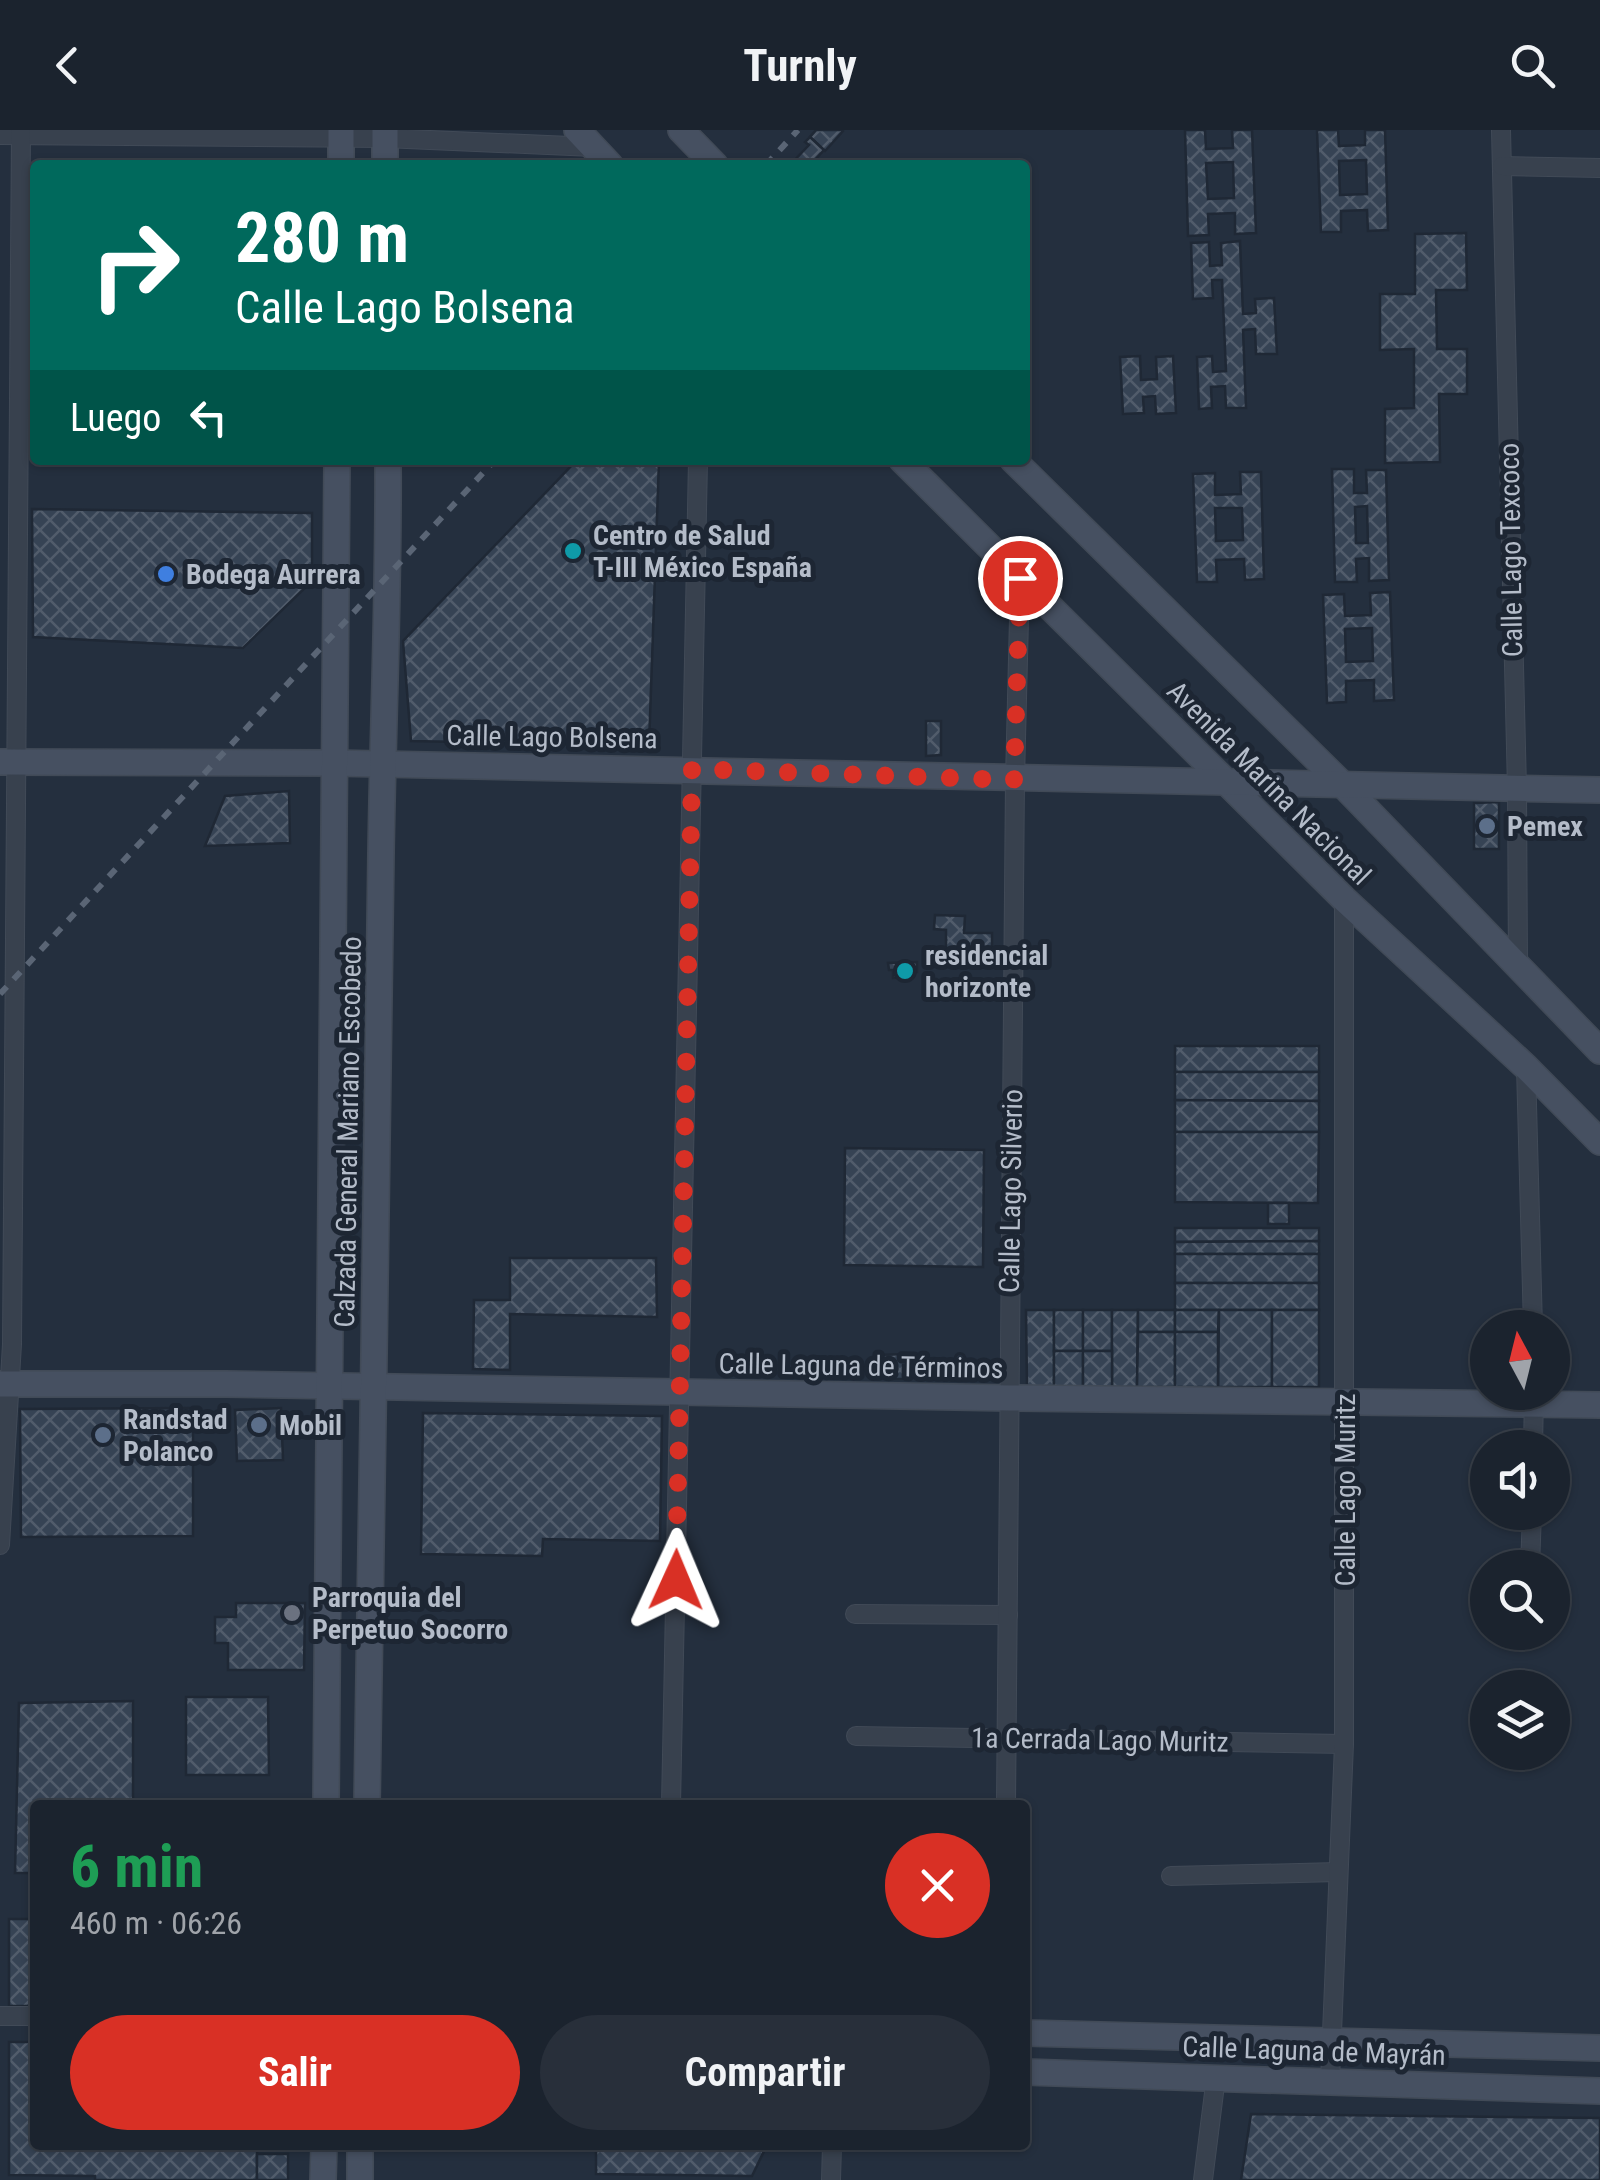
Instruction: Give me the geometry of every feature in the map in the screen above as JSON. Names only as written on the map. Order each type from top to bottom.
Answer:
[{"type":"main road","points":[[681,130],[710,160]]},
{"type":"main road","points":[[341,134],[341,160]]},
{"type":"main road","points":[[384,134],[385,160]]},
{"type":"main road","name":"Calzada General Mariano Escobedo","points":[[326,1800],[337,465]]},
{"type":"main road","name":"Calzada General Mariano Escobedo","points":[[366,1800],[376,1386],[388,465]]},
{"type":"main road","name":"Avenida Marina Nacional","points":[[907,465],[1344,899],[1526,1067],[1600,1142]]},
{"type":"main road","name":"Avenida Marina Nacional","points":[[1018,465],[1343,785],[1600,1051]]},
{"type":"main road","name":"Calle Lago Bolsena","points":[[8,762],[692,769],[1014,780],[1600,790]]},
{"type":"main road","name":"Calle Laguna de Términos","points":[[5,1384],[1346,1402],[1470,1399]]},
{"type":"main road","name":"Calle Laguna de Términos","points":[[1570,1401],[1600,1404]]},
{"type":"main road","name":"Calle Laguna de Mayrán","points":[[1030,2033],[1600,2048]]},
{"type":"main road","name":"Calle Laguna de Mayrán","points":[[1030,2072],[1600,2091]]},
{"type":"main road","points":[[323,2180],[324,2150]]},
{"type":"main road","points":[[360,2150],[360,2180]]},
{"type":"street","name":"Calle Lago Texcoco","points":[[1501,130],[1518,969]]},
{"type":"street","points":[[0,1545],[5,1384],[8,762],[20,643],[21,132]]},
{"type":"street","points":[[0,135],[384,134],[593,147]]},
{"type":"street","points":[[1502,166],[1600,168]]},
{"type":"street","points":[[671,1800],[698,465]]},
{"type":"street","name":"Calle Lago Silverio","points":[[1006,1800],[1014,780],[1020,578]]},
{"type":"street","name":"Calle Lago Muritz","points":[[1330,2082],[1344,1744],[1344,899]]},
{"type":"street","points":[[1526,1067],[1532,1310]]},
{"type":"street","points":[[855,1614],[1008,1615]]},
{"type":"street","name":"1a Cerrada Lago Muritz","points":[[856,1736],[1344,1744]]},
{"type":"street","points":[[1171,1876],[1338,1872]]},
{"type":"street","points":[[0,2016],[30,2016]]},
{"type":"street","points":[[1203,2180],[1216,2077]]},
{"type":"street","points":[[831,2180],[832,2150]]},
{"type":"building","points":[[816,130],[843,131],[825,151],[810,137]]},
{"type":"building","points":[[1185,130],[1205,130],[1206,149],[1233,148],[1232,130],[1252,130],[1256,233],[1235,234],[1235,213],[1208,214],[1209,235],[1188,236]],"holes":[[[1233,162],[1234,198],[1208,199],[1206,163]]]},
{"type":"building","points":[[1317,130],[1338,130],[1339,146],[1365,145],[1365,130],[1385,130],[1388,230],[1368,231],[1367,210],[1341,211],[1341,232],[1321,232]],"holes":[[[1366,160],[1367,194],[1340,195],[1339,161]]]},
{"type":"building","points":[[810,137],[824,150],[815,160],[795,160],[809,145],[805,142]]},
{"type":"building","points":[[1466,233],[1467,290],[1436,290],[1437,349],[1467,349],[1467,394],[1439,394],[1440,462],[1385,463],[1385,409],[1414,408],[1414,349],[1380,350],[1380,294],[1415,294],[1415,234]]},
{"type":"building","points":[[1240,241],[1243,314],[1256,313],[1255,299],[1274,298],[1277,354],[1256,354],[1255,329],[1243,330],[1246,408],[1226,408],[1225,386],[1211,387],[1212,408],[1199,409],[1197,357],[1212,356],[1213,372],[1226,371],[1222,280],[1212,280],[1213,298],[1193,299],[1191,243],[1209,242],[1210,266],[1222,265],[1221,243]]},
{"type":"building","points":[[1140,356],[1141,380],[1157,379],[1156,357],[1173,356],[1176,413],[1156,414],[1155,396],[1143,397],[1144,413],[1123,414],[1120,357]]},
{"type":"building","name":"Centro de Salud T-III México España","points":[[572,465],[659,465],[649,746],[411,741],[403,641]]},
{"type":"building","points":[[1332,469],[1354,469],[1354,493],[1367,493],[1366,470],[1386,470],[1389,580],[1369,581],[1369,558],[1356,559],[1357,582],[1335,582]],"holes":[[[1367,506],[1368,543],[1356,543],[1355,507]]]},
{"type":"building","points":[[1240,472],[1261,472],[1264,579],[1245,580],[1244,559],[1216,560],[1217,582],[1197,582],[1193,474],[1215,473],[1215,495],[1241,494]],"holes":[[[1215,508],[1242,508],[1243,540],[1216,541]]]},
{"type":"building","points":[[32,509],[312,513],[312,581],[243,648],[33,637]]},
{"type":"building","points":[[1390,592],[1394,700],[1374,701],[1374,680],[1346,681],[1346,702],[1327,703],[1323,595],[1344,594],[1345,616],[1371,615],[1370,593]],"holes":[[[1372,628],[1373,661],[1346,662],[1345,629]]]},
{"type":"building","points":[[926,721],[941,721],[941,755],[926,756]]},
{"type":"building","points":[[289,791],[290,843],[205,846],[225,796]]},
{"type":"building","name":"Pemex","points":[[1499,802],[1499,849],[1474,849],[1474,803]]},
{"type":"building","points":[[935,915],[965,916],[964,933],[992,933],[992,949],[946,948],[946,930],[934,929]]},
{"type":"building","name":"residencial horizonte","points":[[917,962],[917,972],[911,972],[911,977],[893,978],[893,970],[889,970],[888,963]]},
{"type":"building","points":[[1175,1046],[1319,1046],[1319,1072],[1175,1072]]},
{"type":"building","points":[[1175,1072],[1319,1072],[1319,1101],[1175,1100]]},
{"type":"building","points":[[1175,1100],[1319,1101],[1319,1132],[1175,1132]]},
{"type":"building","points":[[1175,1132],[1319,1132],[1318,1203],[1175,1202]]},
{"type":"building","points":[[845,1148],[984,1150],[983,1267],[844,1265]]},
{"type":"building","points":[[1268,1203],[1289,1203],[1289,1224],[1268,1224]]},
{"type":"building","points":[[1175,1228],[1319,1228],[1319,1241],[1175,1242]]},
{"type":"building","points":[[1319,1241],[1319,1254],[1175,1254],[1175,1242]]},
{"type":"building","points":[[1175,1254],[1319,1254],[1319,1283],[1175,1283]]},
{"type":"building","points":[[510,1258],[656,1258],[657,1317],[510,1314],[510,1370],[473,1369],[474,1300],[510,1300]]},
{"type":"building","points":[[1175,1283],[1319,1283],[1319,1310],[1175,1310]]},
{"type":"building","points":[[1026,1310],[1054,1310],[1054,1387],[1027,1387]]},
{"type":"building","points":[[1054,1310],[1083,1310],[1083,1351],[1054,1351]]},
{"type":"building","points":[[1083,1310],[1112,1310],[1112,1351],[1083,1351]]},
{"type":"building","points":[[1112,1310],[1138,1310],[1137,1387],[1112,1387]]},
{"type":"building","points":[[1138,1310],[1175,1310],[1175,1332],[1138,1332]]},
{"type":"building","points":[[1175,1310],[1219,1310],[1218,1332],[1175,1332]]},
{"type":"building","points":[[1219,1310],[1272,1310],[1272,1387],[1218,1387]]},
{"type":"building","points":[[1272,1310],[1319,1310],[1319,1387],[1272,1387]]},
{"type":"building","points":[[1138,1332],[1175,1332],[1175,1387],[1137,1387]]},
{"type":"building","points":[[1175,1332],[1218,1332],[1218,1387],[1175,1387]]},
{"type":"building","points":[[1054,1351],[1083,1351],[1083,1387],[1054,1387]]},
{"type":"building","points":[[1083,1351],[1112,1351],[1112,1387],[1083,1387]]},
{"type":"building","points":[[906,1354],[906,1379],[894,1379],[893,1370],[877,1370],[877,1355]]},
{"type":"building","points":[[193,1408],[193,1536],[21,1537],[20,1409]]},
{"type":"building","name":"Mobil","points":[[281,1408],[283,1460],[237,1461],[235,1410]]},
{"type":"building","points":[[423,1413],[662,1416],[660,1541],[543,1539],[542,1556],[421,1554]]},
{"type":"building","points":[[236,1603],[305,1603],[304,1670],[228,1670],[228,1643],[215,1643],[215,1617],[236,1617]]},
{"type":"building","points":[[186,1697],[268,1697],[269,1775],[186,1775]]},
{"type":"building","points":[[133,1701],[133,1800],[30,1800],[30,1873],[15,1873],[19,1703]]},
{"type":"building","points":[[9,1919],[30,1919],[30,2006],[9,2006]]},
{"type":"building","points":[[9,2042],[30,2042],[30,2150],[257,2150],[257,2180],[95,2180],[95,2176],[9,2175]]},
{"type":"building","points":[[1251,2114],[1600,2118],[1600,2180],[1241,2180]]},
{"type":"building","points":[[596,2150],[765,2150],[752,2176],[596,2174]]},
{"type":"building","points":[[257,2154],[288,2154],[288,2180],[257,2180]]},
{"type":"railway","points":[[771,160],[798,130]]},
{"type":"railway","points":[[0,994],[490,465]]},
{"type":"place","name":"Centro de Salud T-III México España","points":[[573,551]]},
{"type":"place","name":"Bodega Aurrera","points":[[166,574]]},
{"type":"place","name":"Pemex","points":[[1487,826]]},
{"type":"place","name":"residencial horizonte","points":[[905,971]]},
{"type":"place","name":"Mobil","points":[[259,1425]]},
{"type":"place","name":"Randstad Polanco","points":[[103,1435]]},
{"type":"place","name":"Parroquia del Perpetuo Socorro","points":[[292,1613]]},
{"type":"route","points":[[676,1580],[692,769],[1014,780],[1020,578]]}]
